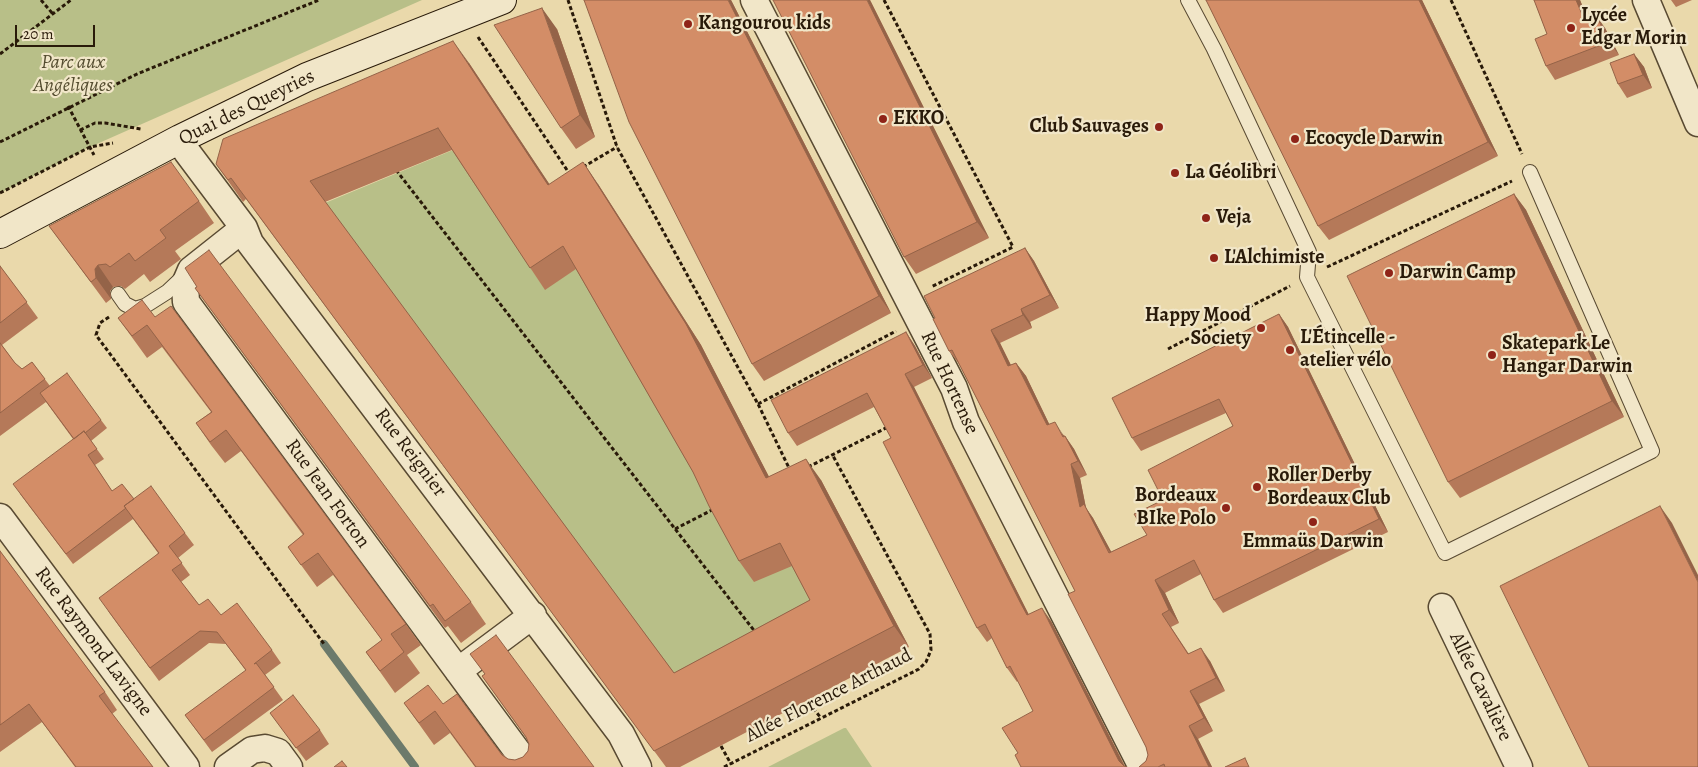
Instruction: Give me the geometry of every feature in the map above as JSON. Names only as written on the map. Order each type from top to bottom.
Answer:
[{"type":"main road","name":"Quai des Queyries","points":[[0,234],[180,139],[307,77],[502,0]]},
{"type":"street","name":"Rue Hortense","points":[[754,0],[954,388],[966,422],[1142,767]]},
{"type":"street","points":[[1646,0],[1698,123]]},
{"type":"street","name":"Rue Reignier","points":[[180,139],[186,152],[244,228],[250,243],[534,615],[621,734],[638,767]]},
{"type":"street","points":[[191,270],[244,228]]},
{"type":"street","name":"Rue Jean Forton","points":[[191,270],[185,284],[186,302],[529,767]]},
{"type":"street","name":"Rue Raymond Lavigne","points":[[0,517],[186,767]]},
{"type":"street","name":"Allée Cavalière","points":[[1442,607],[1519,767]]},
{"type":"street","points":[[458,671],[534,615]]},
{"type":"street","points":[[228,767],[252,750],[265,748],[278,752],[289,767]]},
{"type":"lane","points":[[1188,0],[1214,49],[1309,252],[1307,277],[1445,553],[1652,451],[1530,172]]},
{"type":"lane","points":[[121,299],[135,309],[145,306],[167,292],[191,270]]},
{"type":"path","points":[[41,0],[53,14]]},
{"type":"path","points":[[0,54],[71,0]]},
{"type":"path","points":[[0,142],[68,106],[137,74],[318,0]]},
{"type":"path","points":[[568,0],[617,147],[758,404],[790,470]]},
{"type":"path","points":[[758,404],[1013,247],[884,0]]},
{"type":"path","points":[[1168,350],[1307,277],[1530,172],[1451,0]]},
{"type":"path","points":[[463,15],[570,174],[617,147]]},
{"type":"path","points":[[0,192],[90,147],[68,106]]},
{"type":"path","points":[[393,164],[758,637]]},
{"type":"path","points":[[121,299],[100,323],[96,335],[324,644]]},
{"type":"path","points":[[805,467],[812,466],[893,424]]},
{"type":"path","name":"Allée Florence Arthaud","points":[[724,767],[919,669],[926,662],[931,650],[930,634],[832,454]]},
{"type":"path","points":[[781,475],[790,470],[797,469]]},
{"type":"path","points":[[675,530],[719,507]]},
{"type":"path","points":[[804,696],[821,718]]},
{"type":"path","points":[[721,746],[731,764]]},
{"type":"green space","name":"Parc aux Angéliques","points":[[0,0],[422,0],[90,147],[0,193]]},
{"type":"green space","points":[[453,150],[545,289],[578,267],[795,565],[825,622],[689,694],[325,203]]},
{"type":"green space","points":[[846,728],[872,767],[768,767]]},
{"type":"building","points":[[584,0],[728,0],[879,296],[752,364],[629,122]]},
{"type":"building","name":"EKKO","points":[[773,0],[867,0],[977,222],[904,257]]},
{"type":"building","points":[[1206,0],[1419,0],[1488,142],[1318,226]]},
{"type":"building","points":[[1534,0],[1576,0],[1584,19],[1596,15],[1609,42],[1546,66],[1535,39],[1547,34]]},
{"type":"building","points":[[542,8],[580,115],[561,128],[494,25]]},
{"type":"building","points":[[453,41],[548,185],[583,162],[686,324],[766,478],[806,459],[894,626],[654,751],[231,178],[228,180],[216,164],[223,139]],"holes":[[[438,128],[530,268],[563,246],[693,472],[739,561],[780,543],[810,600],[674,673],[310,181]]]},
{"type":"building","points":[[1634,54],[1643,75],[1618,84],[1610,63]]},
{"type":"building","points":[[171,162],[199,201],[160,230],[166,238],[135,261],[129,253],[110,267],[106,264],[98,265],[95,269],[96,278],[91,282],[49,226]]},
{"type":"building","name":"Skatepark Le Hangar Darwin","points":[[1514,194],[1612,401],[1448,482],[1347,276]]},
{"type":"building","points":[[1025,248],[1050,295],[1021,309],[1023,315],[991,330],[1008,366],[1016,363],[1047,425],[1055,422],[1063,437],[1065,436],[1078,461],[1071,464],[1080,507],[1084,504],[1109,553],[1147,535],[1134,514],[1163,500],[1148,470],[1233,426],[1219,399],[1132,438],[1112,398],[1279,314],[1379,519],[1214,600],[1194,560],[1155,580],[1169,610],[1162,614],[1188,654],[1201,648],[1216,678],[1190,691],[1204,718],[1189,726],[1209,767],[1165,767],[1164,764],[1158,767],[1139,767],[1146,761],[1148,755],[1146,747],[1068,594],[1075,591],[952,350],[949,351],[924,296]]},
{"type":"building","points":[[209,250],[471,602],[445,621],[433,604],[430,606],[195,288],[197,287],[185,268]]},
{"type":"building","points":[[0,266],[27,302],[0,323]]},
{"type":"building","points":[[142,300],[155,317],[171,306],[406,624],[391,634],[404,652],[380,671],[366,652],[382,640],[318,553],[301,565],[288,547],[304,534],[226,430],[210,442],[196,423],[212,412],[147,325],[132,336],[118,318]]},
{"type":"building","points":[[906,332],[923,365],[905,374],[1020,602],[1027,615],[1042,608],[1119,761],[1127,767],[1021,767],[1015,755],[1018,753],[1002,728],[1033,711],[1010,666],[1007,668],[985,624],[977,628],[883,442],[891,438],[867,393],[788,433],[771,400]]},
{"type":"building","points":[[0,343],[22,369],[32,362],[45,379],[0,413]]},
{"type":"building","points":[[67,373],[101,420],[74,439],[40,393]]},
{"type":"building","points":[[84,431],[97,449],[88,455],[112,491],[122,484],[134,499],[124,506],[126,508],[66,554],[13,484]]},
{"type":"building","points":[[151,486],[185,533],[169,546],[182,563],[172,570],[199,605],[208,599],[221,615],[237,603],[272,650],[254,664],[256,663],[274,687],[204,740],[185,715],[246,670],[217,632],[200,631],[150,668],[99,598],[159,553],[124,506]]},
{"type":"building","points":[[1660,506],[1698,582],[1698,767],[1589,767],[1500,586]]},
{"type":"building","points":[[0,551],[105,692],[99,696],[153,767],[76,767],[29,704],[0,725]]},
{"type":"building","points":[[496,635],[594,767],[476,767],[435,711],[419,723],[404,703],[428,685],[443,704],[457,694],[502,755],[508,759],[515,760],[523,757],[528,751],[529,744],[526,737],[482,676],[485,674],[470,654]]},
{"type":"building","points":[[293,695],[320,730],[296,748],[270,713]]},
{"type":"building","points":[[1245,758],[1249,767],[1225,767]]},
{"type":"building","points":[[342,761],[347,767],[334,767]]},
{"type":"waterway","points":[[324,644],[415,767]]},
{"type":"place","name":"Kangourou kids","points":[[688,24]]},
{"type":"place","name":"Lycée Edgar Morin","points":[[1571,28]]},
{"type":"place","name":"EKKO","points":[[883,119]]},
{"type":"place","name":"Club Sauvages","points":[[1159,127]]},
{"type":"place","name":"Ecocycle Darwin","points":[[1295,139]]},
{"type":"place","name":"La Géolibri","points":[[1175,173]]},
{"type":"place","name":"Veja","points":[[1206,218]]},
{"type":"place","name":"L'Alchimiste","points":[[1214,258]]},
{"type":"place","name":"Darwin Camp","points":[[1389,273]]},
{"type":"place","name":"Happy Mood Society","points":[[1261,328]]},
{"type":"place","name":"L'Étincelle - atelier vélo","points":[[1290,350]]},
{"type":"place","name":"Skatepark Le Hangar Darwin","points":[[1492,355]]},
{"type":"place","name":"Roller Derby Bordeaux Club","points":[[1257,487]]},
{"type":"place","name":"Bordeaux BIke Polo","points":[[1226,508]]},
{"type":"place","name":"Emmaüs Darwin","points":[[1313,522]]}]
